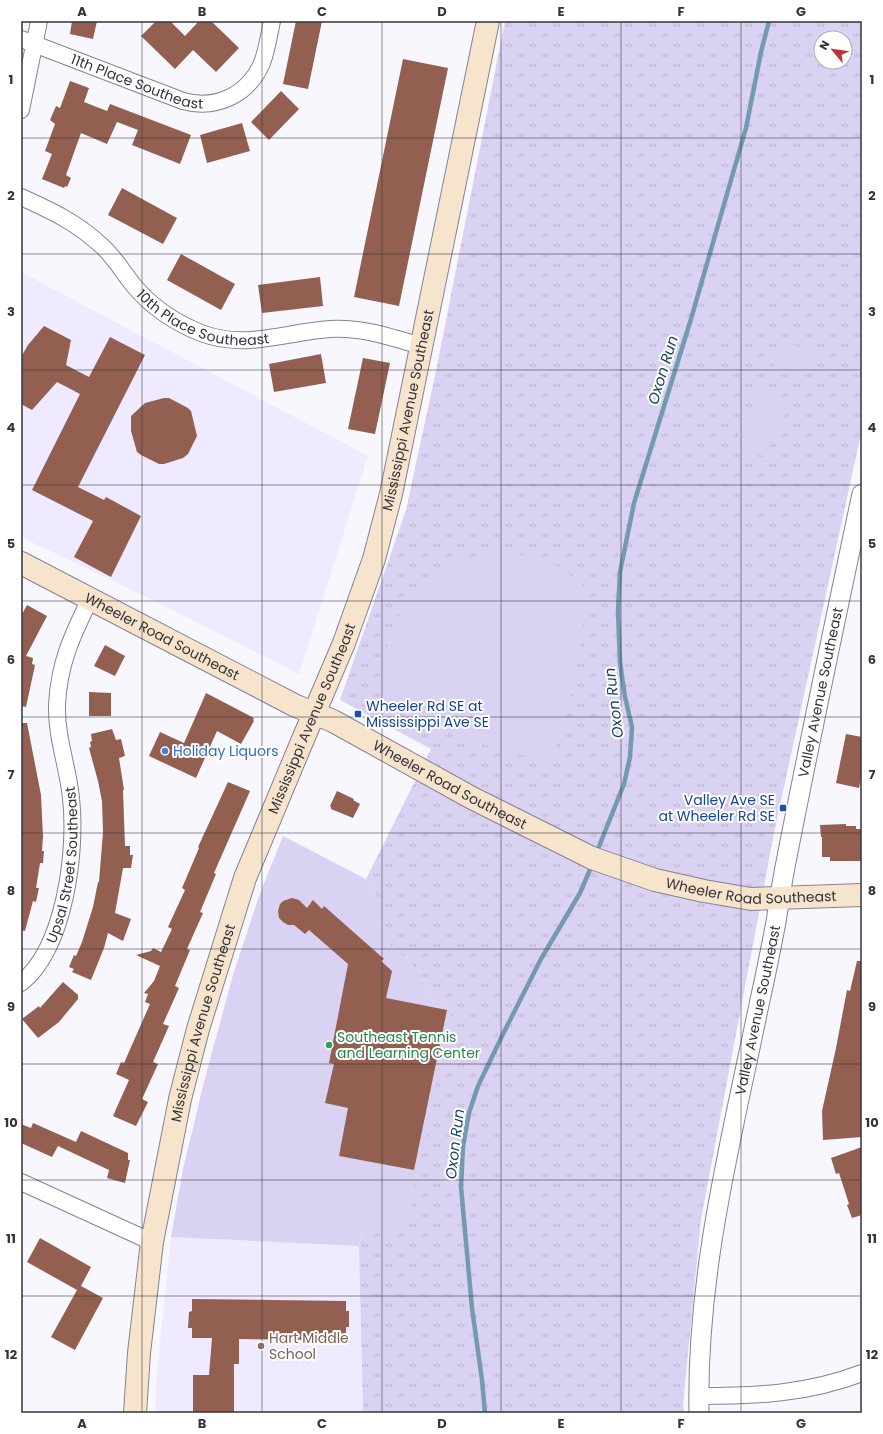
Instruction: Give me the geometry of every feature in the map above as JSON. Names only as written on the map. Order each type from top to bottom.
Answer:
[{"type":"main road","name":"Mississippi Avenue Southeast","points":[[136,1413],[139,1358],[152,1242],[180,1099],[210,987],[250,864],[350,629],[381,535],[391,494],[488,21]]},
{"type":"main road","name":"Wheeler Road Southeast","points":[[21,563],[296,706],[333,721],[472,798],[608,865],[655,880],[704,891],[751,899],[862,895]]},
{"type":"street","points":[[21,110],[28,41],[40,21]]},
{"type":"street","name":"11th Place Southeast","points":[[28,41],[183,101],[196,104],[209,104],[233,96],[250,81],[262,63],[272,21]]},
{"type":"street","name":"10th Place Southeast","points":[[21,197],[64,217],[82,228],[107,251],[134,286],[149,302],[176,321],[203,333],[226,339],[255,340],[316,331],[344,329],[366,331],[421,346]]},
{"type":"street","name":"Valley Avenue Southeast","points":[[699,1405],[701,1324],[711,1245],[800,793],[862,494]]},
{"type":"street","name":"Upsal Street Southeast","points":[[21,983],[36,968],[50,943],[67,886],[72,838],[71,799],[58,732],[58,695],[61,670],[67,647],[90,599]]},
{"type":"street","points":[[21,1182],[152,1242]]},
{"type":"street","points":[[699,1405],[788,1392],[823,1385],[862,1373]]},
{"type":"shaded area","points":[[21,272],[368,456],[299,674],[163,605],[21,537]]},
{"type":"shaded area","name":"Hart Middle School","points":[[171,1237],[359,1246],[363,1413],[155,1413],[157,1373]]},
{"type":"green space","points":[[505,21],[862,21],[862,429],[775,828],[701,1219],[683,1405],[684,1413],[363,1413],[359,1246],[363,1230],[452,1008],[433,1003],[420,972],[382,938],[383,906],[366,879],[431,749],[340,700],[406,510],[437,366]]},
{"type":"green space","points":[[784,341],[814,354],[802,381],[772,368]]},
{"type":"green space","points":[[759,391],[789,406],[765,457],[735,443]]},
{"type":"green space","points":[[492,553],[506,553],[530,557],[549,563],[567,573],[586,588],[586,608],[576,677],[555,751],[541,760],[467,739],[420,716],[385,694],[384,662],[390,637],[402,610],[411,598],[432,578],[471,557]]},
{"type":"green space","name":"Southeast Tennis and Learning Center","points":[[283,836],[366,879],[383,906],[382,938],[420,972],[433,1003],[452,1008],[407,1226],[363,1230],[359,1246],[171,1237],[183,1169],[204,1082],[233,975],[259,896]]},
{"type":"building","points":[[72,21],[97,21],[93,39],[70,34]]},
{"type":"building","points":[[156,21],[170,21],[185,36],[199,21],[211,21],[239,48],[216,72],[193,50],[175,69],[141,36]]},
{"type":"building","points":[[296,21],[322,21],[308,89],[283,84]]},
{"type":"building","points":[[403,59],[448,68],[399,306],[354,297]]},
{"type":"building","points":[[70,81],[89,88],[84,102],[107,111],[110,104],[191,135],[180,164],[132,145],[138,130],[117,122],[107,144],[81,133],[66,175],[71,178],[67,187],[65,186],[64,188],[42,179],[52,154],[45,151],[55,124],[50,120],[56,106],[60,108]]},
{"type":"building","points":[[281,91],[299,109],[269,140],[251,122]]},
{"type":"building","points":[[242,123],[250,151],[207,163],[200,135]]},
{"type":"building","points":[[122,188],[177,218],[163,244],[108,215]]},
{"type":"building","points":[[181,254],[235,284],[221,310],[167,280]]},
{"type":"building","points":[[320,277],[323,306],[262,313],[258,285]]},
{"type":"building","points":[[44,326],[71,340],[66,365],[89,377],[110,337],[145,355],[78,487],[104,500],[106,497],[141,516],[111,577],[74,557],[93,521],[32,490],[80,394],[57,382],[32,410],[21,404],[21,357],[28,345]]},
{"type":"building","points":[[321,354],[326,383],[274,392],[269,364]]},
{"type":"building","points":[[363,358],[390,363],[375,434],[348,429]]},
{"type":"building","points":[[169,398],[191,411],[197,436],[188,454],[183,458],[164,464],[159,464],[137,452],[131,431],[131,416],[145,403]]},
{"type":"building","points":[[27,605],[47,616],[26,656],[33,658],[32,664],[35,665],[26,707],[21,706],[21,616]]},
{"type":"building","points":[[105,645],[125,656],[115,676],[94,666]]},
{"type":"building","points":[[89,692],[111,693],[111,716],[89,716]]},
{"type":"building","points":[[206,693],[254,718],[254,721],[241,744],[217,731],[196,778],[149,756],[160,732],[184,743]]},
{"type":"building","points":[[21,723],[27,723],[41,795],[43,837],[42,851],[44,851],[43,863],[40,863],[36,888],[39,888],[36,902],[33,901],[25,931],[21,930]]},
{"type":"building","points":[[112,729],[116,740],[121,739],[125,756],[119,758],[124,790],[125,846],[130,846],[130,855],[133,855],[131,868],[123,868],[115,913],[131,919],[123,941],[108,933],[104,948],[91,980],[72,972],[74,969],[69,967],[82,942],[99,882],[103,832],[102,801],[89,748],[91,747],[90,742],[92,741],[91,734]]},
{"type":"building","points":[[846,734],[862,737],[862,773],[859,788],[836,783]]},
{"type":"building","points":[[228,782],[250,791],[214,873],[216,874],[200,912],[203,913],[187,949],[190,950],[175,986],[179,988],[163,1024],[169,1026],[153,1062],[158,1064],[142,1099],[148,1102],[136,1126],[113,1116],[129,1080],[116,1074],[121,1062],[124,1063],[150,1004],[145,1002],[148,994],[144,993],[154,981],[160,966],[136,955],[151,951],[153,948],[161,952],[172,929],[168,927],[185,890],[182,888],[199,848],[198,847]]},
{"type":"building","points":[[337,791],[354,799],[353,800],[360,804],[353,818],[331,809],[330,806]]},
{"type":"building","points":[[846,824],[846,826],[856,826],[856,829],[862,829],[862,861],[830,861],[830,857],[822,857],[822,837],[820,825]]},
{"type":"building","points":[[292,898],[299,900],[307,908],[313,900],[322,909],[324,906],[384,959],[381,961],[392,971],[386,998],[447,1010],[414,1170],[339,1156],[348,1108],[325,1103],[334,1064],[329,1063],[348,964],[309,930],[305,934],[294,925],[288,925],[279,918],[278,911],[280,904],[283,901]]},
{"type":"building","points":[[857,961],[862,961],[862,1137],[823,1140],[822,1111],[847,990],[850,991]]},
{"type":"building","points":[[63,982],[78,995],[78,999],[59,1022],[38,1038],[22,1019],[39,1006],[40,1008]]},
{"type":"building","points":[[33,1123],[76,1142],[81,1131],[128,1153],[128,1160],[130,1160],[125,1183],[107,1178],[109,1170],[58,1146],[52,1157],[21,1143],[21,1124],[31,1128]]},
{"type":"building","points":[[862,1147],[862,1215],[852,1218],[839,1173],[836,1174],[831,1158]]},
{"type":"building","points":[[40,1238],[91,1267],[81,1286],[103,1298],[75,1350],[51,1337],[77,1290],[27,1262]]},
{"type":"building","points":[[192,1299],[346,1301],[346,1311],[349,1311],[349,1327],[346,1327],[346,1340],[239,1339],[239,1364],[234,1364],[234,1413],[193,1413],[193,1375],[209,1375],[212,1338],[192,1338],[192,1328],[188,1328],[189,1312],[192,1311]]},
{"type":"waterway","name":"Oxon Run","points":[[596,854],[624,784],[630,757],[632,727],[625,697],[620,662],[618,611],[620,572],[634,503],[691,319],[746,128],[761,52],[769,21]]},
{"type":"waterway","name":"Oxon Run","points":[[485,1413],[472,1308],[461,1187],[463,1146],[469,1113],[478,1086],[503,1034],[541,959],[580,893],[592,865]]},
{"type":"place","name":"Wheeler Rd SE at Mississippi Ave SE","points":[[358,714]]},
{"type":"place","name":"Holiday Liquors","points":[[165,751]]},
{"type":"place","name":"Valley Ave SE at Wheeler Rd SE","points":[[783,808]]},
{"type":"place","name":"Southeast Tennis and Learning Center","points":[[329,1045]]},
{"type":"place","name":"Hart Middle School","points":[[261,1346]]}]
